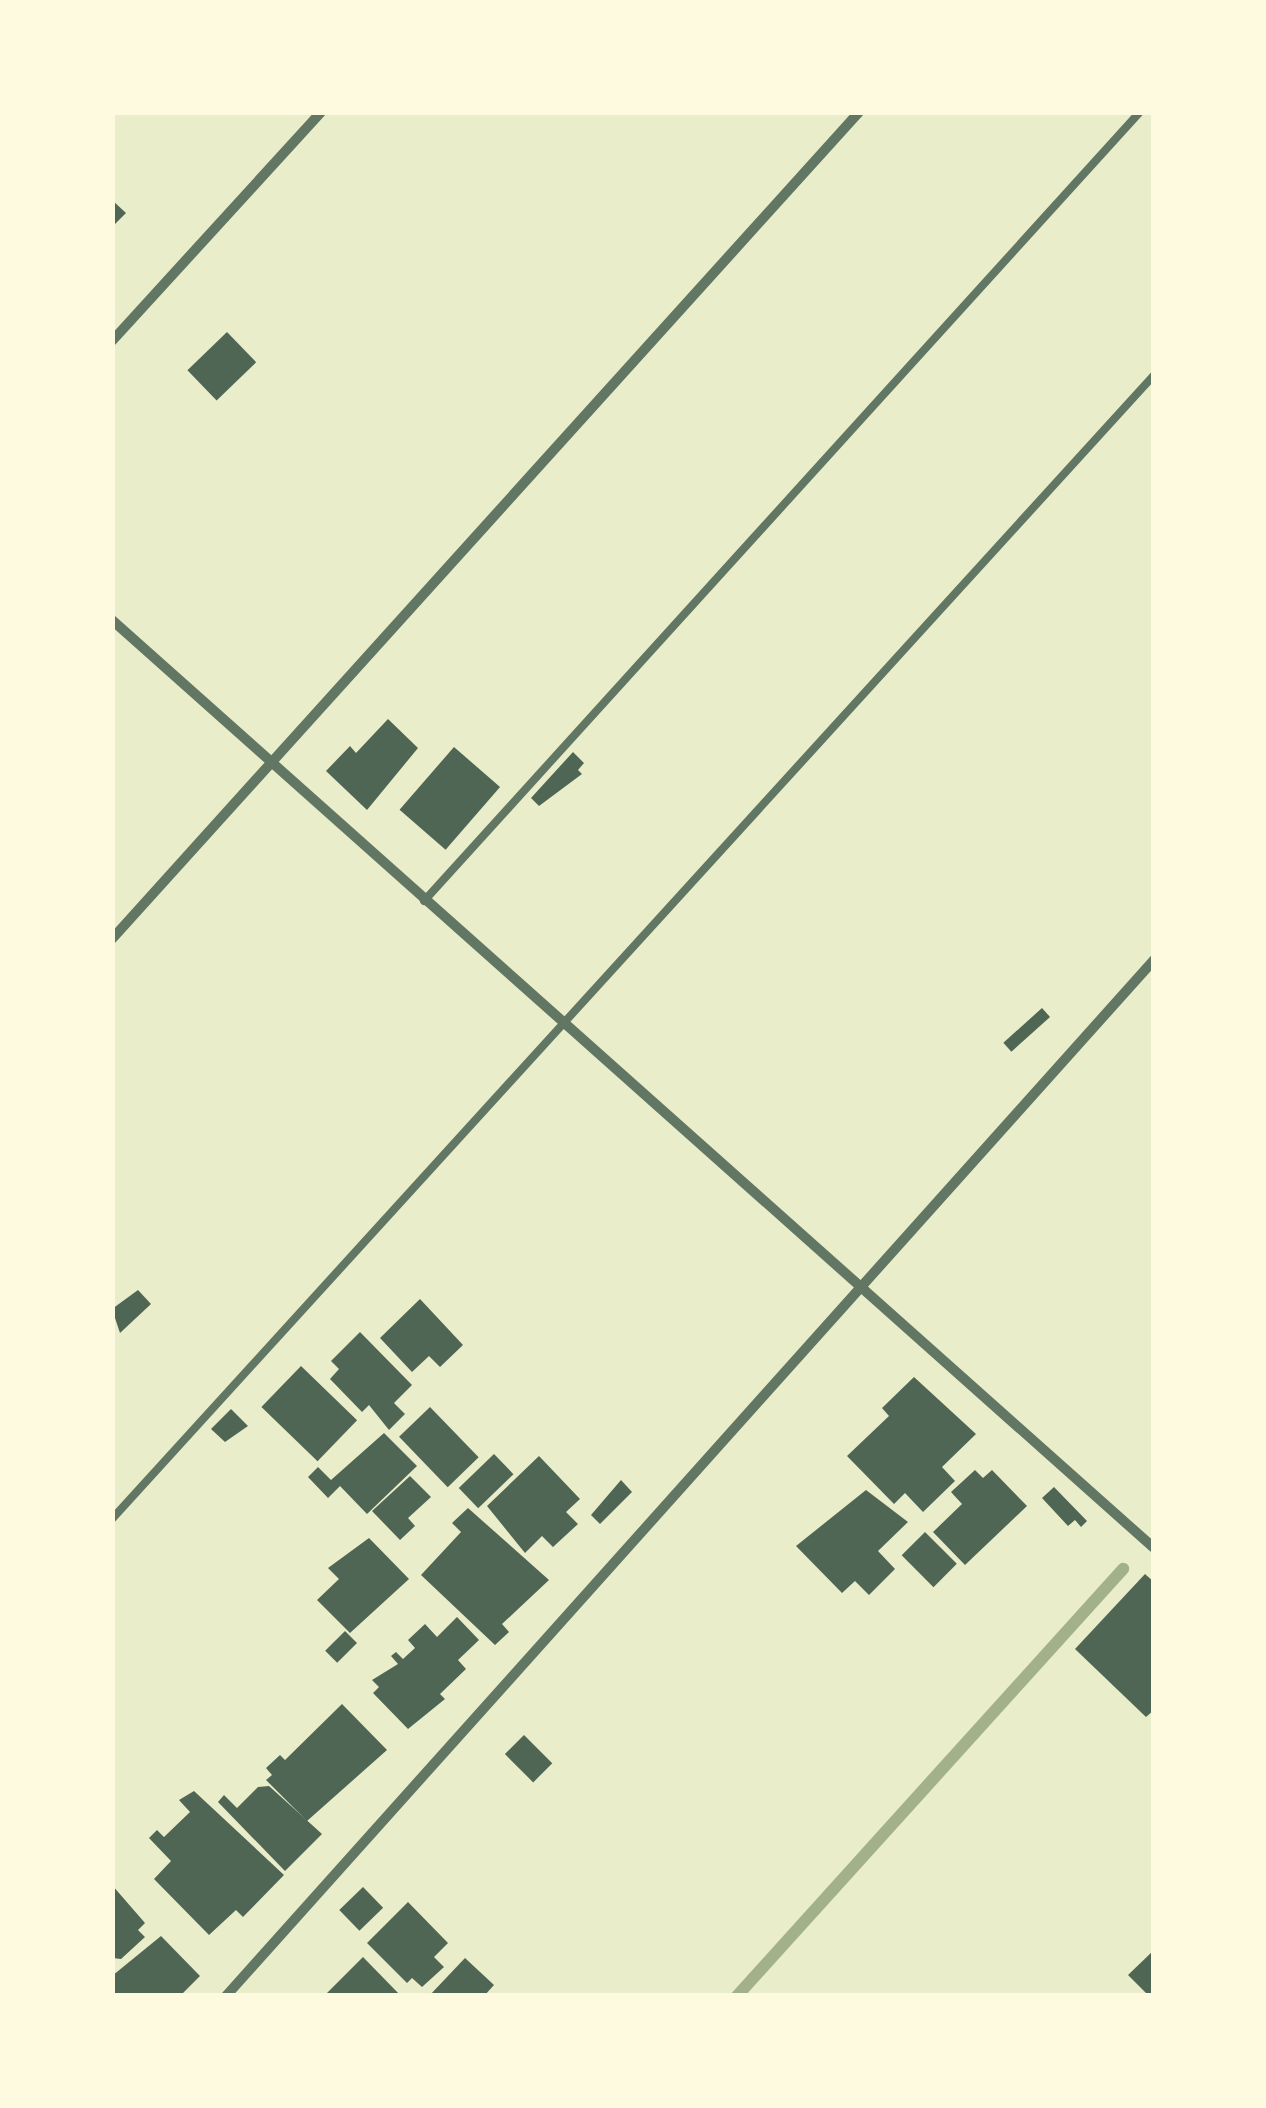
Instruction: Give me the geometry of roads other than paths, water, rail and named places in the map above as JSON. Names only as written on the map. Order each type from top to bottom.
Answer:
[{"type":"street","points":[[112,341],[321,112]]},
{"type":"street","points":[[112,939],[859,112]]},
{"type":"street","points":[[112,620],[423,902],[860,1282],[1154,1548]]},
{"type":"street","points":[[226,1996],[860,1282],[1154,960]]},
{"type":"lane","points":[[423,902],[1140,112]]},
{"type":"lane","points":[[112,1519],[1154,375]]},
{"type":"waterway","points":[[737,1996],[1123,1569]]}]
